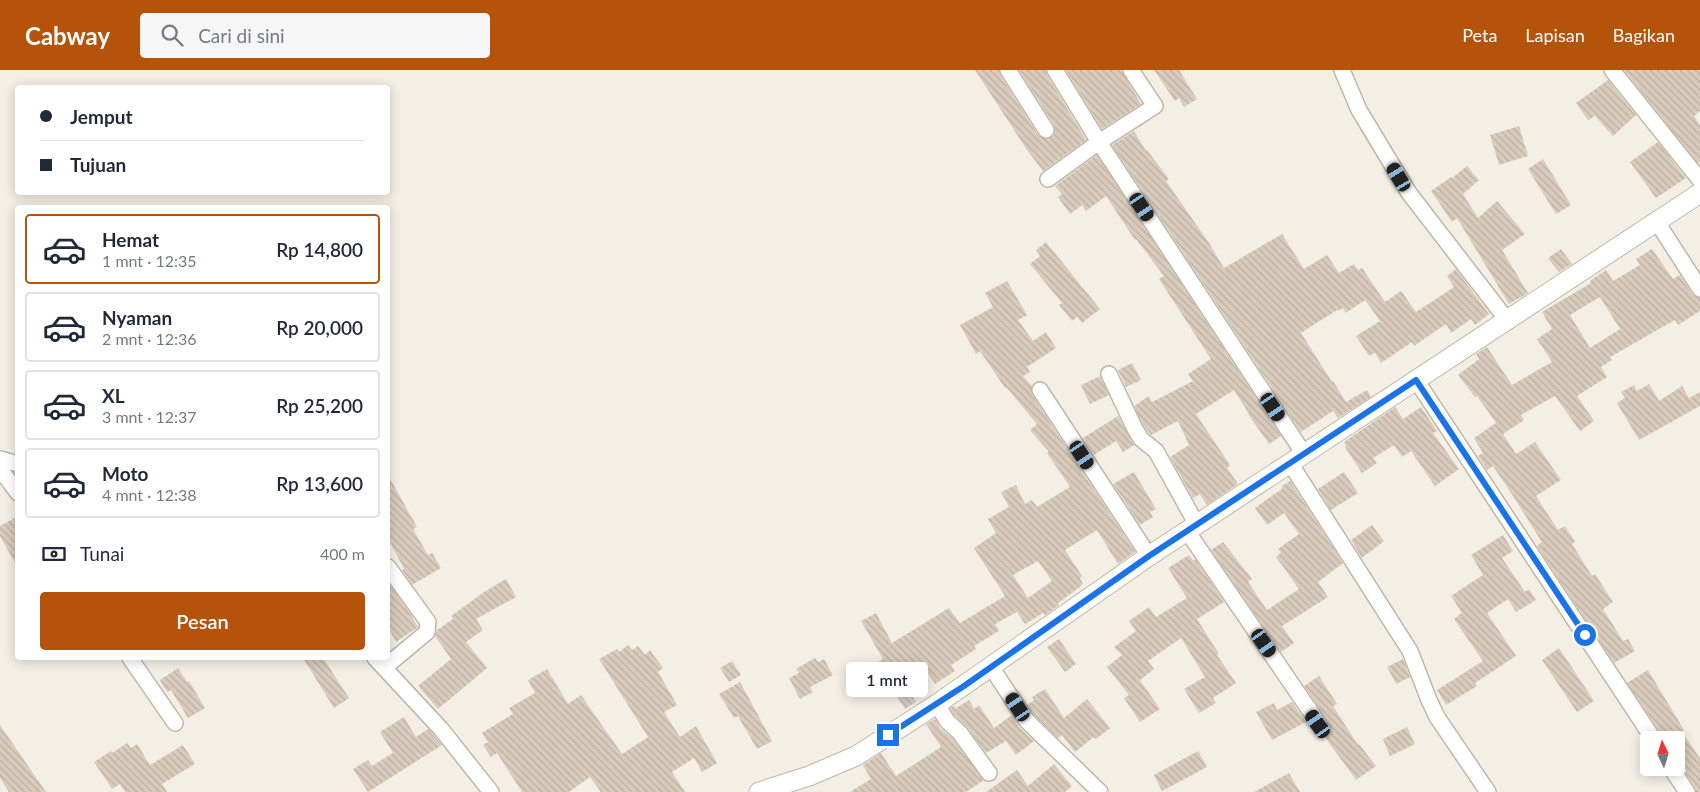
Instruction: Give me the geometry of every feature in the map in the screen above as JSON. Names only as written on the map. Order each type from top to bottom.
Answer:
[{"type":"street","points":[[1008,70],[1046,130]]},
{"type":"street","points":[[1055,70],[1297,459],[1410,652],[1437,716],[1488,792]]},
{"type":"street","points":[[1048,179],[1099,142],[1155,106],[1131,70]]},
{"type":"street","points":[[1342,70],[1360,110],[1408,193],[1507,320]]},
{"type":"street","points":[[1612,70],[1700,180]]},
{"type":"street","points":[[758,792],[809,776],[856,756],[992,667],[1149,556],[1700,194]]},
{"type":"street","points":[[1657,222],[1700,289]]},
{"type":"street","points":[[1109,374],[1141,439],[1156,451],[1192,528],[1318,724]]},
{"type":"street","points":[[1416,380],[1648,731]]},
{"type":"street","points":[[1040,390],[1149,556]]},
{"type":"street","points":[[0,459],[15,463]]},
{"type":"street","points":[[0,469],[15,489]]},
{"type":"street","points":[[390,570],[428,622],[428,628],[427,632],[390,656]]},
{"type":"street","points":[[131,660],[175,723]]},
{"type":"street","points":[[380,662],[442,729],[491,792]]},
{"type":"street","points":[[992,667],[1027,720],[1100,792]]},
{"type":"street","points":[[937,704],[947,721],[960,733],[989,773]]},
{"type":"street","points":[[1677,776],[1687,792]]},
{"type":"building","points":[[975,70],[999,70],[1000,75],[1038,135],[1046,139],[1054,135],[1054,125],[1019,70],[1046,70],[1047,75],[1086,140],[1043,171],[1027,150]]},
{"type":"building","points":[[1066,70],[1121,70],[1141,104],[1102,129]]},
{"type":"building","points":[[1154,70],[1179,70],[1197,99],[1184,107],[1179,98],[1175,101]]},
{"type":"building","points":[[1624,70],[1700,70],[1700,111],[1694,116],[1700,125],[1700,162],[1698,163]]},
{"type":"building","points":[[1608,80],[1636,115],[1613,136],[1595,116],[1588,120],[1576,103]]},
{"type":"building","points":[[1519,126],[1528,156],[1499,165],[1490,135]]},
{"type":"building","points":[[1134,131],[1146,151],[1169,179],[1166,181],[1224,268],[1282,234],[1304,269],[1327,255],[1339,273],[1354,264],[1358,270],[1362,268],[1385,302],[1401,291],[1416,312],[1454,287],[1447,276],[1456,269],[1489,314],[1475,325],[1471,319],[1451,333],[1446,324],[1414,346],[1412,342],[1381,363],[1375,353],[1369,356],[1356,336],[1380,321],[1365,300],[1346,313],[1343,308],[1337,310],[1301,333],[1346,402],[1367,390],[1371,397],[1338,418],[1333,411],[1301,432],[1112,145]]},
{"type":"building","points":[[1658,142],[1686,178],[1656,198],[1630,162]]},
{"type":"building","points":[[1097,155],[1281,436],[1269,444],[1234,390],[1196,414],[1230,465],[1227,468],[1238,484],[1207,505],[1200,494],[1193,498],[1170,457],[1189,445],[1178,421],[1151,435],[1142,423],[1134,406],[1149,396],[1152,402],[1193,381],[1188,374],[1211,359],[1159,279],[1164,276],[1135,240],[1106,196],[1086,211],[1082,205],[1070,214],[1058,197],[1062,194],[1055,186]]},
{"type":"building","points":[[1543,159],[1571,205],[1556,214],[1528,169]]},
{"type":"building","points":[[1467,166],[1479,180],[1463,194],[1478,218],[1497,201],[1525,234],[1502,250],[1528,293],[1509,304],[1457,218],[1452,222],[1431,191]]},
{"type":"building","points":[[1046,242],[1100,309],[1082,323],[1077,317],[1072,321],[1059,305],[1062,303],[1030,264],[1040,256],[1036,250]]},
{"type":"building","points":[[1561,249],[1572,264],[1559,272],[1548,258]]},
{"type":"building","points":[[1652,249],[1673,279],[1680,275],[1692,294],[1700,298],[1700,311],[1678,325],[1675,320],[1610,357],[1612,360],[1601,367],[1607,377],[1577,396],[1594,421],[1580,431],[1555,396],[1521,415],[1524,420],[1503,434],[1516,454],[1535,442],[1561,480],[1536,496],[1558,530],[1565,526],[1575,542],[1572,544],[1592,576],[1595,574],[1613,602],[1603,609],[1623,641],[1628,639],[1635,651],[1614,663],[1537,546],[1542,542],[1513,496],[1493,466],[1487,470],[1478,456],[1483,453],[1474,438],[1496,423],[1477,396],[1475,397],[1458,375],[1479,359],[1476,354],[1487,347],[1512,385],[1552,362],[1537,339],[1552,329],[1542,312],[1591,283],[1590,281],[1606,270],[1613,281],[1640,265],[1636,259]],"holes":[[[1600,297],[1620,329],[1590,348],[1570,315]]]},
{"type":"building","points":[[1007,281],[1027,315],[1018,320],[1033,341],[1046,332],[1056,348],[1027,367],[1030,372],[1023,376],[1032,386],[1032,395],[1135,552],[1118,564],[1097,530],[1065,550],[1082,576],[1080,578],[1083,584],[1081,586],[1045,615],[1043,613],[1025,624],[1017,612],[995,624],[999,631],[974,646],[976,649],[951,665],[955,671],[935,684],[926,670],[904,682],[916,702],[905,709],[876,663],[883,659],[861,621],[876,613],[892,643],[949,608],[960,623],[1005,596],[974,548],[996,533],[988,519],[1009,507],[1001,492],[1016,485],[1025,504],[1032,500],[1037,507],[1070,487],[1047,453],[1049,452],[1030,430],[1037,424],[1005,388],[980,351],[976,354],[960,325],[993,307],[985,293]],"holes":[[[1038,561],[1052,581],[1028,598],[1013,575]]]},
{"type":"building","points":[[1132,363],[1141,380],[1126,387],[1118,370]]},
{"type":"building","points":[[1100,376],[1109,395],[1090,404],[1081,385]]},
{"type":"building","points":[[1649,384],[1659,401],[1682,386],[1689,398],[1700,392],[1700,406],[1639,440],[1617,403],[1625,398],[1621,392],[1634,385],[1637,391]]},
{"type":"building","points":[[1395,407],[1403,419],[1421,407],[1437,431],[1433,433],[1459,469],[1435,486],[1411,451],[1402,457],[1394,445],[1373,458],[1377,463],[1362,473],[1345,447],[1344,442]]},
{"type":"building","points":[[1118,416],[1134,445],[1123,452],[1116,441],[1094,455],[1083,438]]},
{"type":"building","points":[[1134,472],[1156,509],[1150,512],[1153,517],[1140,525],[1113,484]]},
{"type":"building","points":[[1344,472],[1358,493],[1331,510],[1318,489]]},
{"type":"building","points":[[390,479],[417,527],[413,529],[428,555],[432,553],[441,568],[412,585],[402,570],[404,569],[390,542]]},
{"type":"building","points":[[1290,481],[1343,563],[1318,582],[1328,597],[1282,626],[1294,643],[1281,652],[1211,550],[1223,542],[1252,579],[1248,582],[1267,610],[1299,589],[1276,557],[1281,553],[1278,549],[1299,534],[1284,513],[1267,525],[1255,508]]},
{"type":"building","points":[[15,518],[15,563],[0,536],[0,526]]},
{"type":"building","points":[[1372,525],[1384,541],[1362,558],[1351,540]]},
{"type":"building","points":[[1503,535],[1513,551],[1502,558],[1525,592],[1529,589],[1536,600],[1516,612],[1508,599],[1487,613],[1516,656],[1475,683],[1477,686],[1446,705],[1437,690],[1483,661],[1454,619],[1462,613],[1451,596],[1483,575],[1471,555]]},
{"type":"building","points":[[1189,555],[1193,561],[1195,559],[1224,602],[1197,619],[1219,654],[1217,655],[1236,683],[1213,698],[1216,703],[1199,713],[1184,689],[1205,677],[1181,638],[1148,661],[1154,669],[1140,680],[1160,709],[1140,722],[1124,698],[1129,695],[1107,667],[1122,655],[1114,647],[1136,631],[1129,621],[1149,607],[1156,617],[1187,598],[1168,568]]},
{"type":"building","points":[[506,579],[516,597],[476,619],[483,630],[466,642],[487,668],[438,709],[418,686],[451,659],[435,636],[437,630],[453,619],[451,616]]},
{"type":"building","points":[[390,585],[418,627],[396,642],[390,631]]},
{"type":"building","points":[[1059,639],[1076,664],[1065,672],[1047,647]]},
{"type":"building","points":[[628,645],[632,650],[638,646],[645,655],[650,650],[663,668],[658,672],[677,705],[664,712],[680,737],[696,726],[717,763],[702,772],[694,758],[672,772],[685,792],[601,792],[590,777],[569,792],[522,792],[497,753],[491,757],[483,745],[488,742],[482,733],[513,714],[509,708],[535,693],[528,680],[547,669],[568,704],[581,695],[622,754],[648,737],[599,659],[617,649],[619,652]]},
{"type":"building","points":[[1559,648],[1594,701],[1577,712],[1542,660]]},
{"type":"building","points":[[815,658],[818,662],[824,659],[833,675],[810,687],[813,692],[800,699],[789,678],[799,673],[796,669]]},
{"type":"building","points":[[1403,659],[1410,677],[1396,684],[1387,667]]},
{"type":"building","points":[[304,660],[324,660],[349,698],[334,708]]},
{"type":"building","points":[[732,661],[741,675],[729,682],[720,668]]},
{"type":"building","points":[[178,668],[187,682],[189,681],[205,708],[188,718],[171,690],[167,692],[160,680]]},
{"type":"building","points":[[1648,670],[1684,730],[1659,731],[1627,683]]},
{"type":"building","points":[[1319,676],[1337,704],[1333,706],[1358,745],[1376,766],[1356,780],[1322,733],[1328,728],[1327,719],[1304,686]]},
{"type":"building","points":[[740,682],[772,741],[757,749],[738,716],[734,718],[719,694]]},
{"type":"building","points":[[1045,689],[1064,718],[1087,699],[1110,728],[1096,739],[1094,737],[1075,752],[1062,735],[1058,738],[1034,715],[1027,705],[1034,700],[1032,697]]},
{"type":"building","points":[[969,700],[974,709],[979,705],[994,728],[1012,715],[1020,728],[1034,741],[1016,755],[1006,741],[986,753],[950,708],[954,706],[955,709]]},
{"type":"building","points":[[1292,702],[1306,722],[1272,740],[1256,712],[1274,703],[1277,710]]},
{"type":"building","points":[[404,717],[416,737],[428,729],[442,745],[368,792],[353,769],[368,760],[372,766],[393,753],[380,732]]},
{"type":"building","points":[[935,719],[940,728],[953,739],[984,780],[966,792],[850,792],[871,779],[863,765],[881,753],[896,776],[941,747],[926,724]]},
{"type":"building","points":[[0,725],[46,792],[9,792],[0,778]]},
{"type":"building","points":[[1407,727],[1415,744],[1390,756],[1383,739]]},
{"type":"building","points":[[1685,736],[1700,758],[1700,792],[1696,792],[1686,771]]},
{"type":"building","points":[[127,743],[131,748],[137,744],[150,765],[183,745],[195,764],[162,784],[167,792],[125,792],[120,784],[112,789],[94,762]]},
{"type":"building","points":[[1198,751],[1207,767],[1162,791],[1154,775]]},
{"type":"building","points":[[1054,764],[1072,786],[1065,792],[986,792],[1017,770],[1028,786]]},
{"type":"building","points":[[1289,773],[1300,792],[1254,792]]},
{"type":"route","points":[[888,735],[964,686],[1149,556],[1416,380],[1585,635]]}]
